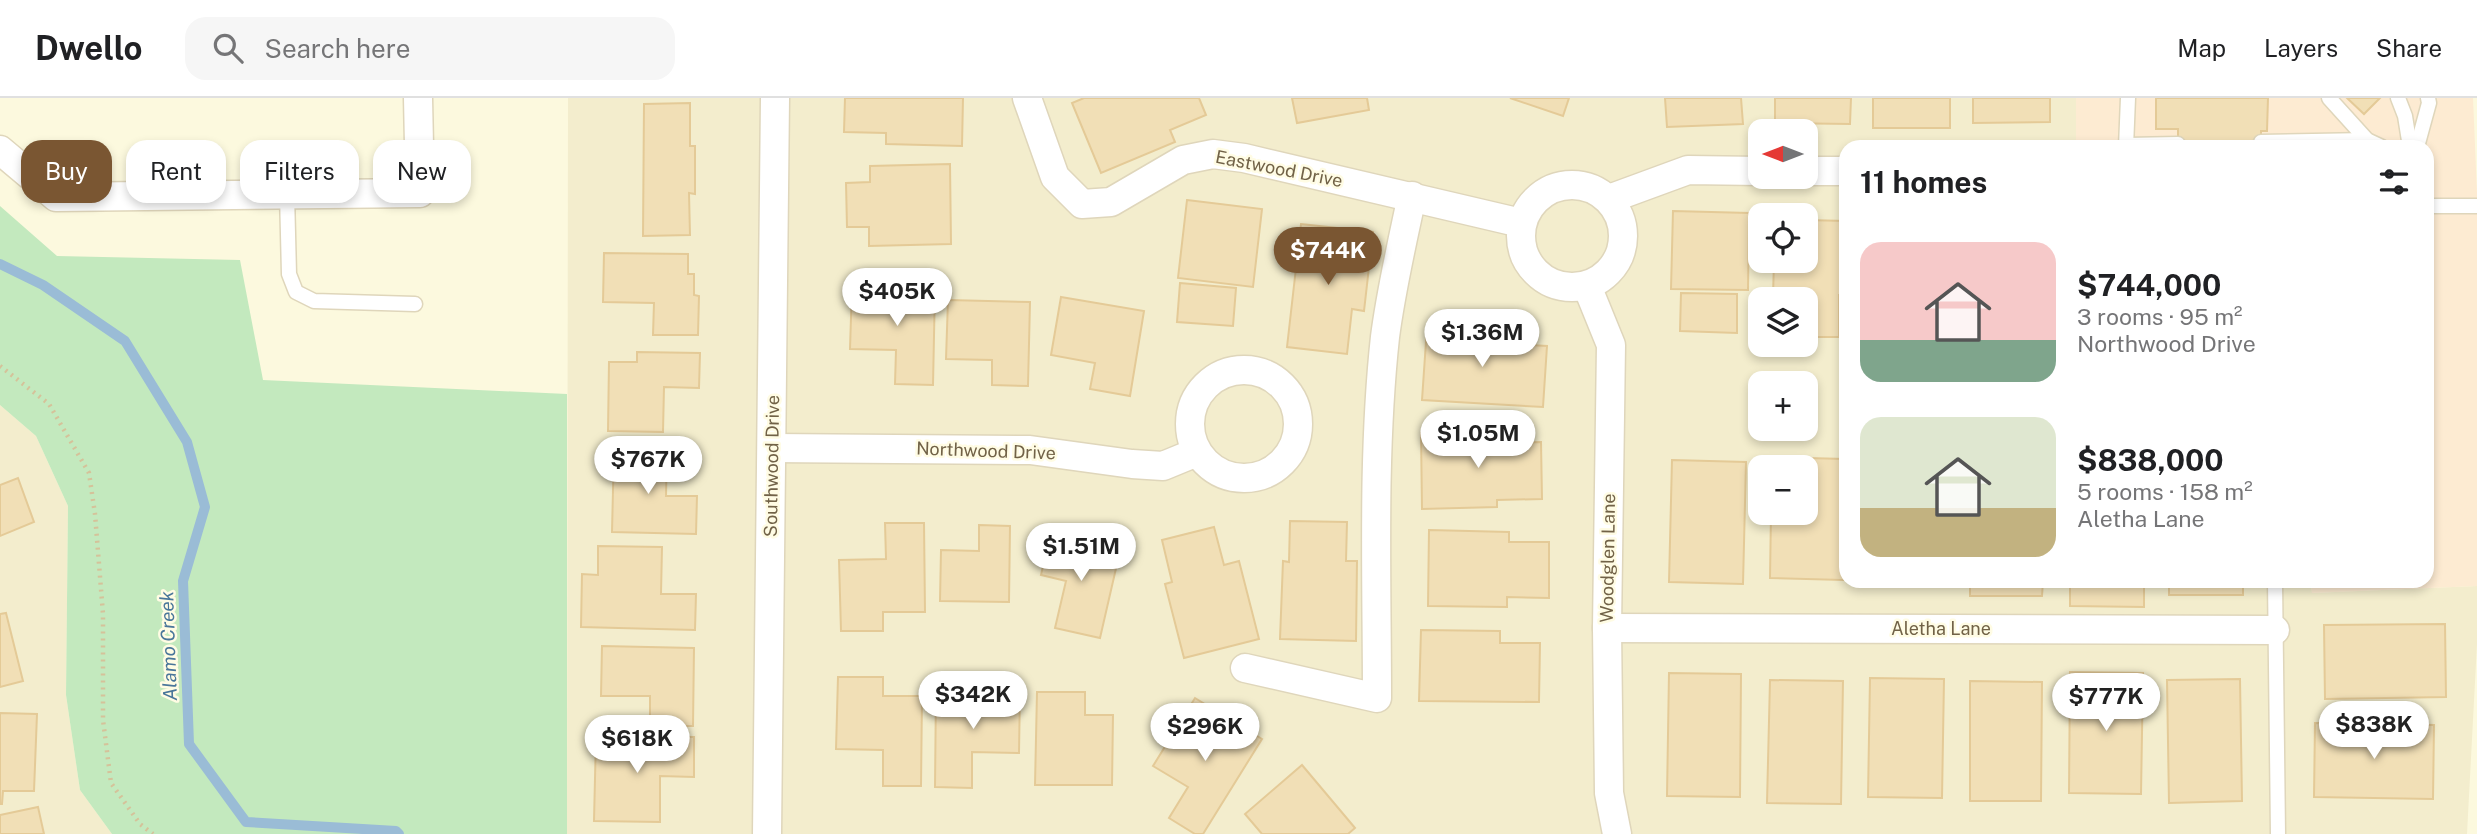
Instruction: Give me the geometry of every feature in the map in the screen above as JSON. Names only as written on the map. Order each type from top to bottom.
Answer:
[{"type":"street","points":[[359,193],[420,192],[418,98]]},
{"type":"street","name":"Southwood Drive","points":[[767,834],[775,98]]},
{"type":"street","name":"Eastwood Drive","points":[[1027,98],[1055,177],[1082,204],[1111,202],[1183,160],[1213,154],[1244,158],[1521,223]]},
{"type":"street","points":[[0,150],[56,197],[240,195]]},
{"type":"street","points":[[1609,199],[1688,170],[1748,171]]},
{"type":"street","points":[[1818,171],[1839,171]]},
{"type":"street","points":[[1558,185],[1586,185],[1609,199],[1622,222],[1622,249],[1609,272],[1587,286],[1560,287],[1536,274],[1522,250],[1521,223],[1535,199],[1558,185]]},
{"type":"street","points":[[1245,668],[1377,698],[1377,442],[1380,396],[1385,335],[1412,196]]},
{"type":"street","name":"Woodglen Lane","points":[[1587,286],[1611,345],[1607,628],[1609,793],[1617,834]]},
{"type":"street","name":"Northwood Drive","points":[[772,447],[1030,450],[1163,466],[1197,452]]},
{"type":"street","name":"Aletha Lane","points":[[1607,628],[2275,630]]},
{"type":"lane","points":[[2126,140],[2128,98]]},
{"type":"lane","points":[[2329,98],[2367,140]]},
{"type":"lane","points":[[2398,98],[2405,116],[2409,140]]},
{"type":"lane","points":[[2419,140],[2428,98]]},
{"type":"lane","points":[[287,203],[289,274],[296,292],[314,301],[415,304]]},
{"type":"lane","points":[[2434,206],[2477,206]]},
{"type":"lane","points":[[2275,588],[2278,834]]},
{"type":"path","points":[[0,366],[49,404],[89,473],[101,589],[103,720],[111,783],[140,824],[153,834]]},
{"type":"shaded area","points":[[568,98],[2076,98],[2076,140],[1839,140],[1839,588],[2312,588],[2312,593],[2477,586],[2477,644],[2467,834],[567,834]]},
{"type":"shaded area","points":[[2076,98],[2473,98],[2477,193],[2477,586],[2434,588],[2434,140],[2076,140]]},
{"type":"shaded area","points":[[0,405],[36,436],[68,506],[66,695],[80,790],[112,834],[0,834]]},
{"type":"shaded area","points":[[2312,588],[2430,588],[2312,593]]},
{"type":"green space","points":[[0,206],[57,256],[240,260],[263,380],[567,394],[567,834],[112,834],[80,790],[66,695],[68,506],[36,436],[0,405]]},
{"type":"building","points":[[845,98],[963,98],[962,146],[886,144],[886,133],[844,132]]},
{"type":"building","points":[[1084,98],[1199,98],[1206,115],[1170,130],[1175,142],[1101,173],[1072,103]]},
{"type":"building","points":[[1292,98],[1367,98],[1369,110],[1297,123]]},
{"type":"building","points":[[1510,98],[1569,98],[1563,116]]},
{"type":"building","points":[[1665,98],[1741,98],[1743,124],[1667,127]]},
{"type":"building","points":[[1775,98],[1851,98],[1850,124],[1818,124],[1818,119],[1775,119]]},
{"type":"building","points":[[1873,98],[1950,98],[1950,128],[1873,128]]},
{"type":"building","points":[[1973,98],[2050,98],[2050,122],[1973,123]]},
{"type":"building","points":[[2156,98],[2268,98],[2267,131],[2261,131],[2261,140],[2178,140],[2178,129],[2156,129]]},
{"type":"building","points":[[2347,98],[2380,98],[2364,114]]},
{"type":"building","points":[[690,103],[690,146],[695,146],[695,194],[689,193],[690,235],[643,236],[644,104]]},
{"type":"building","points":[[950,164],[951,244],[869,246],[869,227],[847,227],[846,183],[870,182],[870,166]]},
{"type":"building","points":[[1187,200],[1262,209],[1253,287],[1178,278]]},
{"type":"building","points":[[1673,211],[1748,213],[1748,290],[1671,289]]},
{"type":"building","points":[[1818,220],[1839,221],[1839,337],[1818,337],[1818,287],[1773,287],[1774,273],[1818,273]]},
{"type":"building","points":[[1301,224],[1373,232],[1364,311],[1352,309],[1347,354],[1287,347]]},
{"type":"building","points":[[604,253],[688,254],[688,274],[694,274],[694,295],[699,296],[698,335],[653,335],[654,303],[603,302]]},
{"type":"building","points":[[1180,283],[1236,288],[1233,326],[1177,322]]},
{"type":"building","points":[[852,286],[935,287],[933,385],[895,384],[896,350],[850,349]]},
{"type":"building","points":[[1681,293],[1737,294],[1737,333],[1680,331]]},
{"type":"building","points":[[1061,297],[1144,311],[1130,396],[1090,389],[1095,363],[1051,355]]},
{"type":"building","points":[[948,300],[1030,302],[1028,386],[992,385],[992,360],[946,359]]},
{"type":"building","points":[[1427,327],[1507,332],[1507,344],[1547,346],[1543,407],[1422,400]]},
{"type":"building","points":[[637,352],[700,353],[699,388],[664,387],[663,432],[608,431],[609,362],[637,362]]},
{"type":"building","points":[[1500,432],[1500,443],[1541,442],[1542,499],[1497,500],[1497,507],[1422,509],[1421,433]]},
{"type":"building","points":[[614,448],[667,449],[666,496],[697,496],[696,534],[612,532]]},
{"type":"building","points":[[1818,458],[1839,459],[1839,580],[1770,578],[1771,525],[1818,525]]},
{"type":"building","points":[[1672,460],[1746,462],[1743,584],[1669,582]]},
{"type":"building","points":[[18,478],[34,522],[0,536],[0,485]]},
{"type":"building","points":[[1290,521],[1347,522],[1346,561],[1357,561],[1356,641],[1280,639],[1283,561],[1289,562]]},
{"type":"building","points":[[885,523],[924,523],[925,612],[883,612],[883,631],[841,631],[839,560],[886,559]]},
{"type":"building","points":[[979,525],[1010,526],[1009,602],[940,601],[941,550],[979,551]]},
{"type":"building","points":[[1214,527],[1224,565],[1239,561],[1259,639],[1184,658],[1165,584],[1172,582],[1162,540]]},
{"type":"building","points":[[1429,530],[1509,532],[1509,542],[1549,542],[1549,598],[1507,597],[1507,607],[1428,606]]},
{"type":"building","points":[[1050,534],[1120,551],[1100,638],[1055,628],[1066,581],[1041,575]]},
{"type":"building","points":[[598,546],[662,547],[661,594],[696,594],[695,630],[581,627],[582,574],[598,575]]},
{"type":"building","points":[[1970,588],[2043,588],[2042,596],[1970,596]]},
{"type":"building","points":[[2070,588],[2144,588],[2144,607],[2070,606]]},
{"type":"building","points":[[2169,588],[2243,588],[2243,595],[2169,595]]},
{"type":"building","points":[[6,613],[23,681],[0,687],[0,614]]},
{"type":"building","points":[[2445,624],[2446,697],[2325,699],[2324,625]]},
{"type":"building","points":[[1421,630],[1500,631],[1500,643],[1540,643],[1539,702],[1419,701]]},
{"type":"building","points":[[602,646],[694,648],[693,726],[650,726],[650,696],[601,696]]},
{"type":"building","points":[[2070,672],[2143,673],[2141,794],[2069,793]]},
{"type":"building","points":[[1669,673],[1741,674],[1740,797],[1667,796]]},
{"type":"building","points":[[838,677],[883,677],[883,696],[922,696],[921,786],[883,786],[883,750],[836,749]]},
{"type":"building","points":[[1870,678],[1944,679],[1942,798],[1868,797]]},
{"type":"building","points":[[2240,679],[2242,801],[2169,803],[2167,680]]},
{"type":"building","points":[[1770,680],[1843,681],[1841,804],[1767,803]]},
{"type":"building","points":[[1970,681],[2042,682],[2041,801],[1970,801]]},
{"type":"building","points":[[936,689],[1020,690],[1019,753],[972,752],[972,788],[935,787]]},
{"type":"building","points":[[1037,692],[1085,692],[1085,715],[1113,715],[1112,785],[1035,785]]},
{"type":"building","points":[[1195,698],[1262,739],[1203,834],[1195,834],[1169,818],[1188,787],[1153,766]]},
{"type":"building","points":[[0,713],[37,714],[34,791],[3,791],[2,804],[0,804]]},
{"type":"building","points":[[2315,723],[2434,725],[2433,799],[2314,797]]},
{"type":"building","points":[[596,736],[694,737],[694,777],[660,776],[660,822],[594,821]]},
{"type":"building","points":[[1302,765],[1355,828],[1348,834],[1262,834],[1245,814]]},
{"type":"building","points":[[38,807],[44,834],[0,834],[0,815]]},
{"type":"waterway","name":"Alamo Creek","points":[[0,264],[43,285],[125,341],[187,442],[205,507],[183,581],[189,744],[246,822],[396,831],[399,834]]}]
